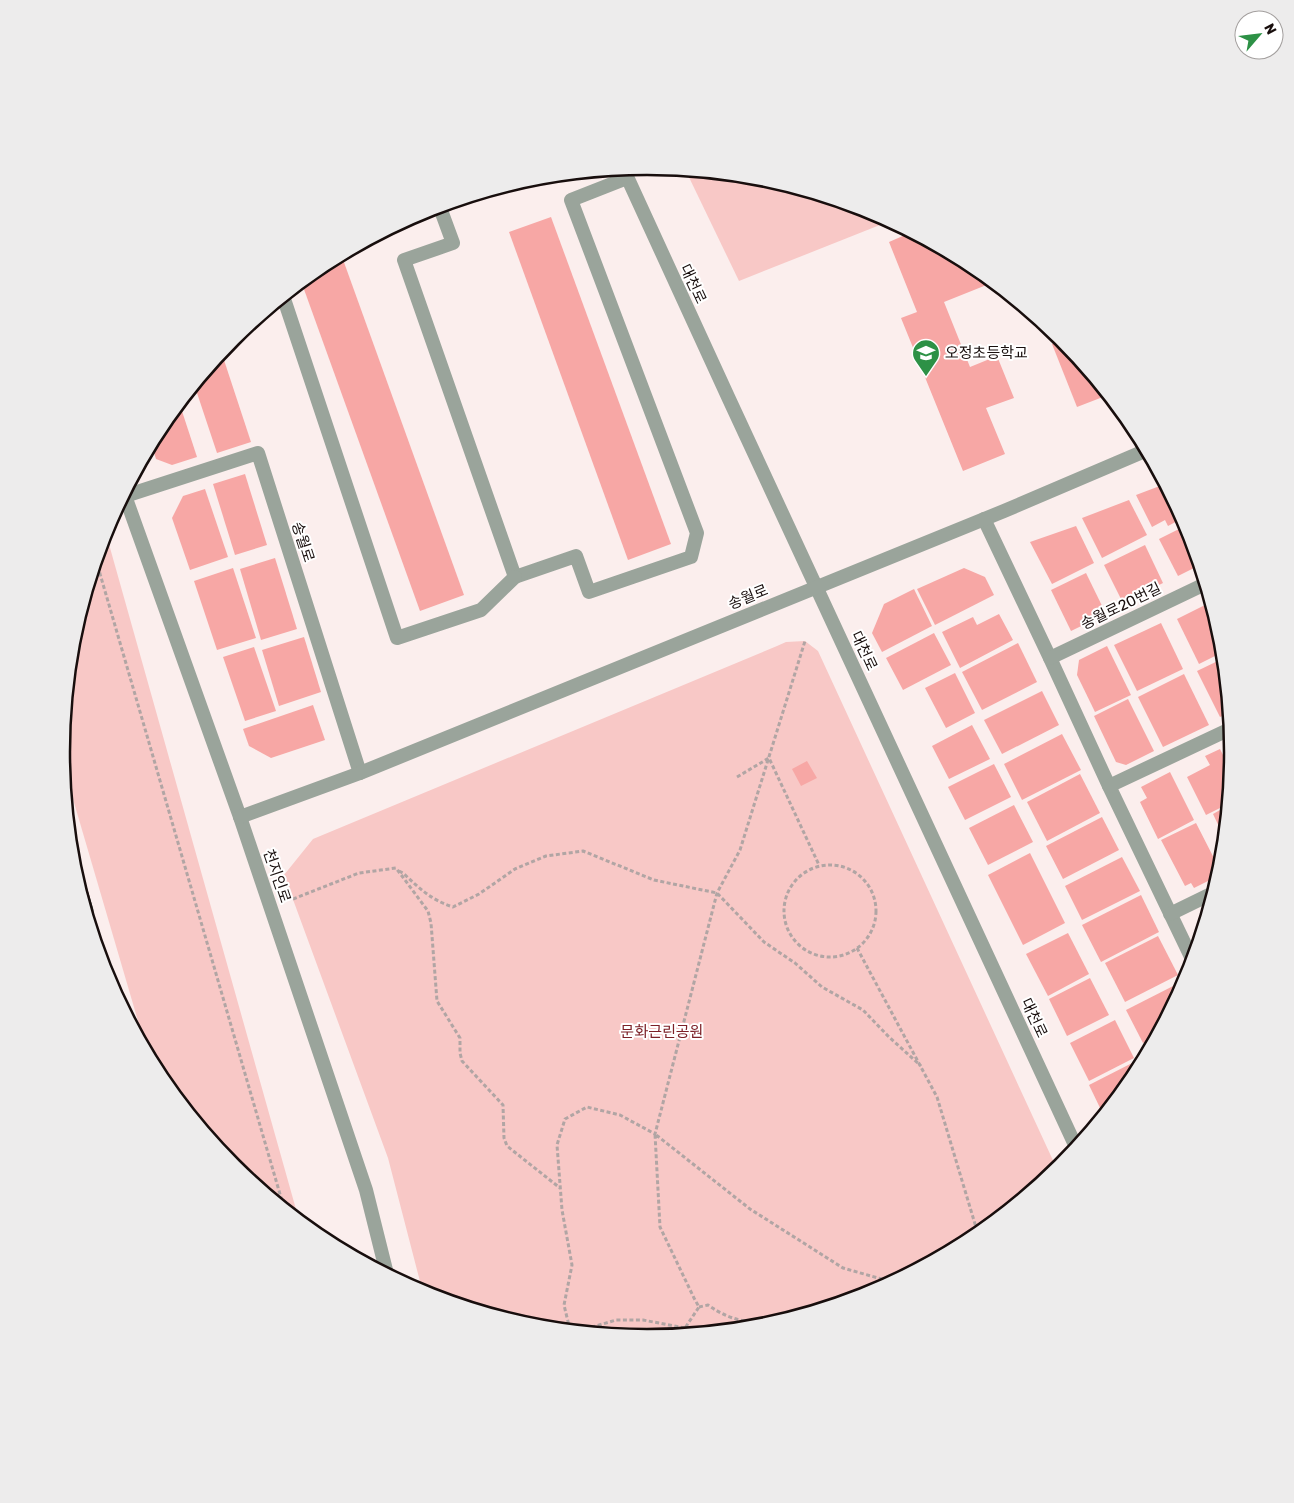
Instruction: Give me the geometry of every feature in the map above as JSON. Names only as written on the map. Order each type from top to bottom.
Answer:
[{"type":"street","points":[[285,303],[397,638],[481,610],[515,577],[576,556],[589,592],[691,557],[697,533],[571,200],[620,176]]},
{"type":"street","name":"대천로","points":[[626,176],[1073,1141]]},
{"type":"street","points":[[442,212],[453,243],[404,260],[515,577]]},
{"type":"street","name":"송월로","points":[[240,817],[360,773],[984,519],[1141,453]]},
{"type":"street","name":"송월로","points":[[132,492],[258,454],[360,773]]},
{"type":"street","name":"천지인로","points":[[127,502],[240,817],[366,1190],[385,1265]]},
{"type":"street","points":[[984,519],[1108,786],[1188,951]]},
{"type":"street","name":"송월로20번길","points":[[1050,658],[1199,587]]},
{"type":"street","points":[[1108,786],[1223,731]]},
{"type":"street","points":[[1170,914],[1205,897]]},
{"type":"path","points":[[99,571],[281,1196]]},
{"type":"path","points":[[699,1307],[660,1227],[655,1134],[717,894],[740,850],[805,641]]},
{"type":"path","points":[[737,776],[769,758]]},
{"type":"path","points":[[769,758],[819,865]]},
{"type":"path","points":[[293,899],[359,873],[396,868],[427,895],[440,903],[453,907],[479,894],[515,868],[546,856],[583,851],[654,880],[717,894],[764,942],[796,963],[822,987],[863,1010],[889,1038],[921,1066]]},
{"type":"path","points":[[834,864],[850,868],[863,878],[872,891],[876,906],[875,922],[869,937],[857,948],[844,955],[829,957],[814,955],[801,948],[791,937],[784,923],[783,908],[786,894],[793,880],[804,871],[819,865],[834,864]]},
{"type":"path","points":[[399,871],[428,911],[432,923],[436,1001],[460,1038],[462,1061],[503,1105],[504,1138],[507,1146],[560,1188]]},
{"type":"path","points":[[857,948],[937,1097],[975,1226]]},
{"type":"path","points":[[568,1323],[564,1305],[572,1265],[562,1210],[557,1145],[565,1119],[587,1106],[620,1116],[655,1134],[750,1209],[842,1268],[881,1279]]},
{"type":"path","points":[[686,1327],[699,1307],[708,1305],[721,1314],[739,1321]]},
{"type":"path","points":[[594,1326],[616,1320],[643,1320],[681,1327]]},
{"type":"green space","points":[[689,176],[722,179],[796,194],[832,205],[882,224],[739,281]]},
{"type":"green space","points":[[109,544],[296,1209],[239,1160],[213,1132],[167,1072],[139,1025],[71,789],[71,714],[75,676],[90,602]]},
{"type":"green space","name":"문화근린공원","points":[[805,641],[818,651],[1053,1161],[998,1209],[936,1251],[868,1285],[796,1309],[760,1317],[722,1324],[647,1329],[572,1324],[498,1309],[420,1282],[388,1158],[284,875],[313,839],[786,642]]},
{"type":"building","points":[[551,217],[671,544],[628,560],[509,232]]},
{"type":"building","points":[[904,235],[936,252],[986,285],[944,302],[970,367],[997,356],[1014,398],[986,408],[1005,454],[963,471],[901,318],[917,312],[889,242]]},
{"type":"building","points":[[344,261],[464,595],[420,611],[304,288]]},
{"type":"building","points":[[1055,343],[1103,397],[1077,407],[1052,344]]},
{"type":"building","points":[[224,359],[251,442],[217,453],[196,391]]},
{"type":"building","points":[[182,410],[197,457],[172,465],[156,459],[154,452]]},
{"type":"building","points":[[245,474],[267,545],[235,555],[213,484]]},
{"type":"building","points":[[1159,486],[1176,522],[1168,526],[1165,520],[1152,527],[1136,495]]},
{"type":"building","points":[[205,489],[228,557],[190,570],[172,518],[183,496]]},
{"type":"building","points":[[1129,500],[1147,535],[1102,558],[1082,518]]},
{"type":"building","points":[[1076,526],[1094,563],[1052,584],[1030,542]]},
{"type":"building","points":[[1179,529],[1194,568],[1178,576],[1159,539]]},
{"type":"building","points":[[1145,545],[1163,583],[1123,603],[1104,565]]},
{"type":"building","points":[[275,558],[297,629],[261,640],[240,569]]},
{"type":"building","points":[[233,568],[256,638],[217,650],[194,581]]},
{"type":"building","points":[[964,568],[985,577],[994,595],[935,625],[917,589]]},
{"type":"building","points":[[1086,573],[1106,614],[1071,631],[1051,590]]},
{"type":"building","points":[[914,589],[932,626],[882,652],[872,633],[884,604]]},
{"type":"building","points":[[1205,605],[1216,656],[1199,664],[1177,619]]},
{"type":"building","points":[[999,614],[1013,640],[960,668],[942,632],[973,617],[977,625]]},
{"type":"building","points":[[1161,623],[1183,669],[1137,691],[1114,645]]},
{"type":"building","points":[[934,633],[951,665],[903,690],[886,658]]},
{"type":"building","points":[[304,637],[321,692],[279,706],[262,650]]},
{"type":"building","points":[[1018,643],[1037,682],[982,710],[962,672]]},
{"type":"building","points":[[1107,646],[1131,695],[1095,712],[1077,675],[1079,660]]},
{"type":"building","points":[[254,647],[276,711],[245,721],[223,657]]},
{"type":"building","points":[[1217,662],[1223,716],[1220,717],[1197,671]]},
{"type":"building","points":[[955,673],[975,713],[946,728],[925,688]]},
{"type":"building","points":[[1184,674],[1209,725],[1163,747],[1138,697]]},
{"type":"building","points":[[1042,691],[1059,725],[1002,754],[984,720]]},
{"type":"building","points":[[1128,699],[1154,751],[1126,765],[1116,762],[1094,716]]},
{"type":"building","points":[[313,705],[325,740],[271,758],[249,746],[243,729]]},
{"type":"building","points":[[972,725],[990,759],[949,779],[932,746]]},
{"type":"building","points":[[1062,734],[1081,770],[1022,800],[1004,764]]},
{"type":"building","points":[[1220,749],[1224,757],[1221,807],[1206,815],[1187,777],[1210,765],[1205,756]]},
{"type":"building","points":[[807,761],[817,778],[801,786],[792,769]]},
{"type":"building","points":[[994,764],[1011,797],[965,820],[948,787]]},
{"type":"building","points":[[1170,772],[1194,820],[1158,839],[1140,802],[1147,798],[1141,787]]},
{"type":"building","points":[[1080,774],[1100,813],[1047,841],[1027,802]]},
{"type":"building","points":[[1014,805],[1033,842],[988,865],[969,828]]},
{"type":"building","points":[[1221,810],[1219,827],[1213,814]]},
{"type":"building","points":[[1102,817],[1119,850],[1063,879],[1046,846]]},
{"type":"building","points":[[1196,823],[1214,858],[1209,881],[1194,888],[1191,883],[1185,886],[1161,840]]},
{"type":"building","points":[[1030,853],[1065,923],[1023,945],[988,875]]},
{"type":"building","points":[[1122,857],[1140,891],[1082,920],[1065,886]]},
{"type":"building","points":[[1141,895],[1159,932],[1101,962],[1082,925]]},
{"type":"building","points":[[1068,933],[1089,974],[1048,996],[1026,954]]},
{"type":"building","points":[[1158,936],[1178,975],[1125,1002],[1105,963]]},
{"type":"building","points":[[1090,978],[1109,1015],[1067,1036],[1049,999]]},
{"type":"building","points":[[1174,986],[1146,1041],[1143,1043],[1126,1010]]},
{"type":"building","points":[[1115,1020],[1134,1058],[1089,1081],[1070,1043]]},
{"type":"building","points":[[1133,1063],[1100,1109],[1089,1085]]},
{"type":"place","name":"오정초등학교","points":[[926,377]]}]
